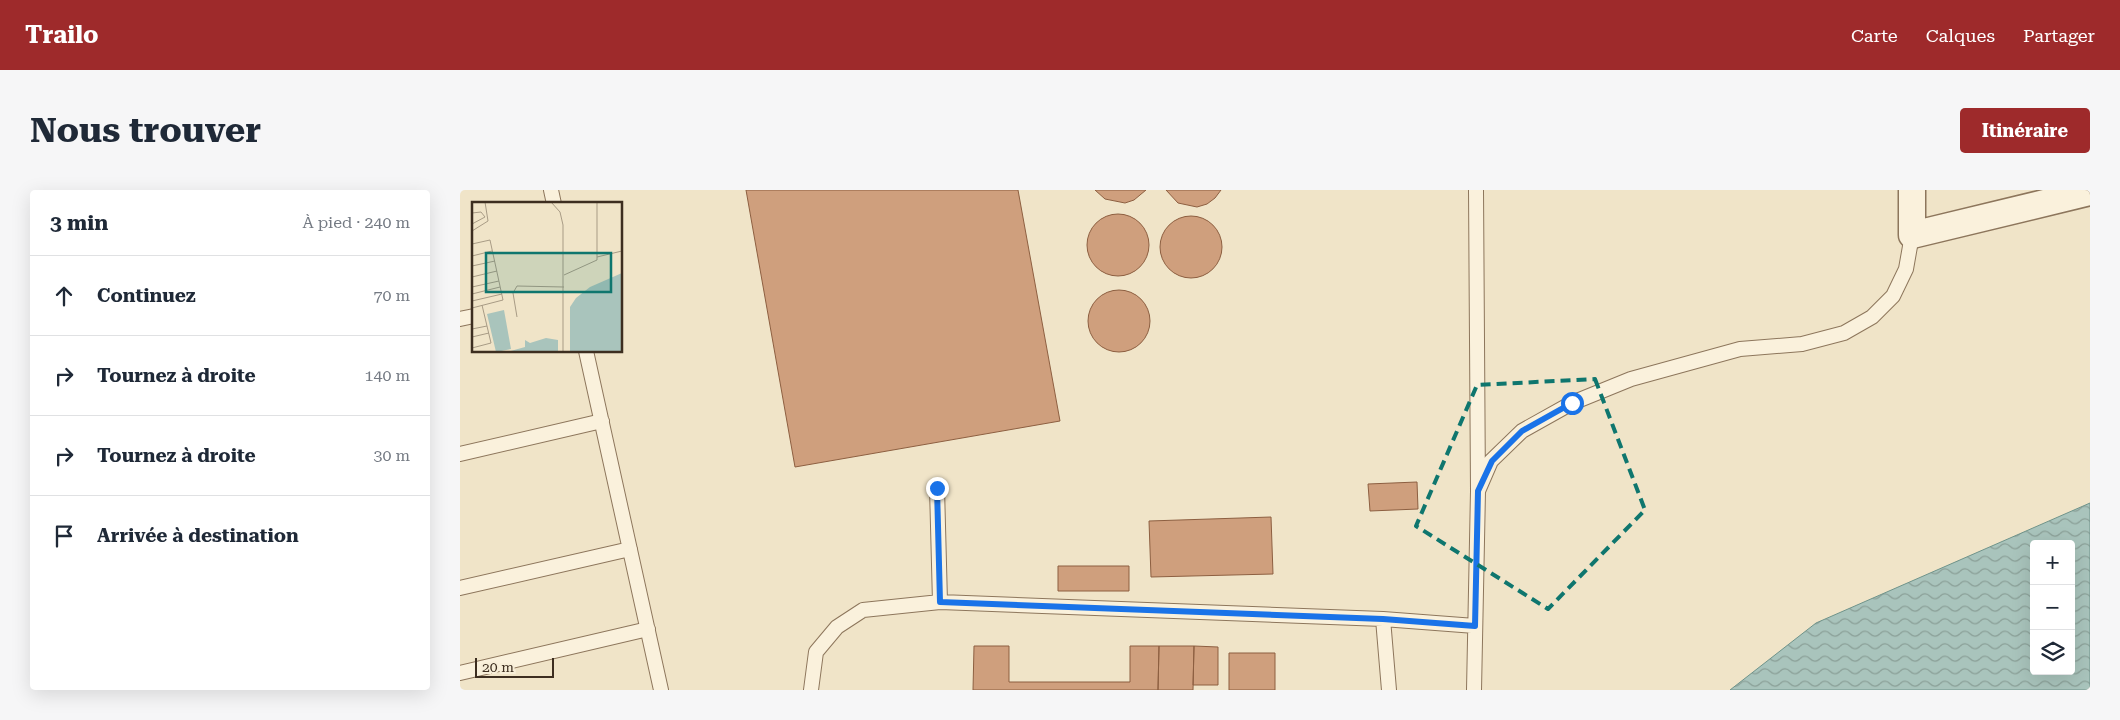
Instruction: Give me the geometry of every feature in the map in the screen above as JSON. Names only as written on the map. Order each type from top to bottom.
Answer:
[{"type":"street","points":[[1912,190],[1912,235],[2090,192]]},
{"type":"lane","points":[[1474,690],[1478,491],[1476,190]]},
{"type":"lane","points":[[1478,491],[1492,461],[1522,431],[1572,403],[1631,379],[1740,349],[1802,344],[1844,333],[1872,317],[1893,296],[1906,270],[1912,235]]},
{"type":"lane","points":[[586,352],[662,690]]},
{"type":"lane","points":[[460,454],[602,421]]},
{"type":"lane","points":[[937,488],[940,602]]},
{"type":"lane","points":[[460,588],[630,549]]},
{"type":"lane","points":[[811,690],[816,652],[837,627],[863,610],[940,602],[1383,619],[1475,626]]},
{"type":"lane","points":[[1383,619],[1389,690]]},
{"type":"lane","points":[[460,673],[648,629]]},
{"type":"highlighted area","points":[[1595,379],[1645,510],[1548,609],[1416,526],[1477,385]]},
{"type":"water","points":[[2090,503],[2090,690],[1730,690],[1816,623]]},
{"type":"building","points":[[746,190],[1018,190],[1060,421],[795,467]]},
{"type":"building","points":[[1095,190],[1146,190],[1134,200],[1125,203],[1105,199]]},
{"type":"building","points":[[1166,190],[1221,190],[1207,204],[1197,207],[1178,203]]},
{"type":"building","points":[[1112,214],[1124,214],[1140,223],[1147,233],[1149,245],[1147,257],[1140,267],[1124,276],[1112,276],[1101,271],[1092,262],[1087,251],[1087,239],[1092,228],[1101,219]]},
{"type":"building","points":[[1185,216],[1197,216],[1213,225],[1220,235],[1222,247],[1220,259],[1213,269],[1197,278],[1185,278],[1174,273],[1165,264],[1160,253],[1160,241],[1165,230],[1174,221]]},
{"type":"building","points":[[1113,290],[1125,290],[1141,299],[1148,309],[1150,321],[1148,333],[1141,343],[1125,352],[1113,352],[1102,347],[1093,338],[1088,327],[1088,315],[1093,304],[1102,295]]},
{"type":"building","points":[[1417,482],[1418,509],[1370,511],[1368,484]]},
{"type":"building","points":[[1271,517],[1273,574],[1151,577],[1149,521]]},
{"type":"building","points":[[1058,566],[1129,566],[1129,591],[1058,591]]},
{"type":"building","points":[[974,646],[1009,646],[1009,682],[1130,682],[1130,646],[1159,646],[1158,690],[973,690]]},
{"type":"building","points":[[1159,646],[1194,646],[1193,690],[1158,690]]},
{"type":"building","points":[[1194,646],[1218,647],[1218,685],[1193,685]]},
{"type":"building","points":[[1229,653],[1275,653],[1275,690],[1229,690]]},
{"type":"route","points":[[937,488],[940,602],[1383,619],[1475,626],[1478,491],[1492,461],[1522,431],[1572,403]]}]
